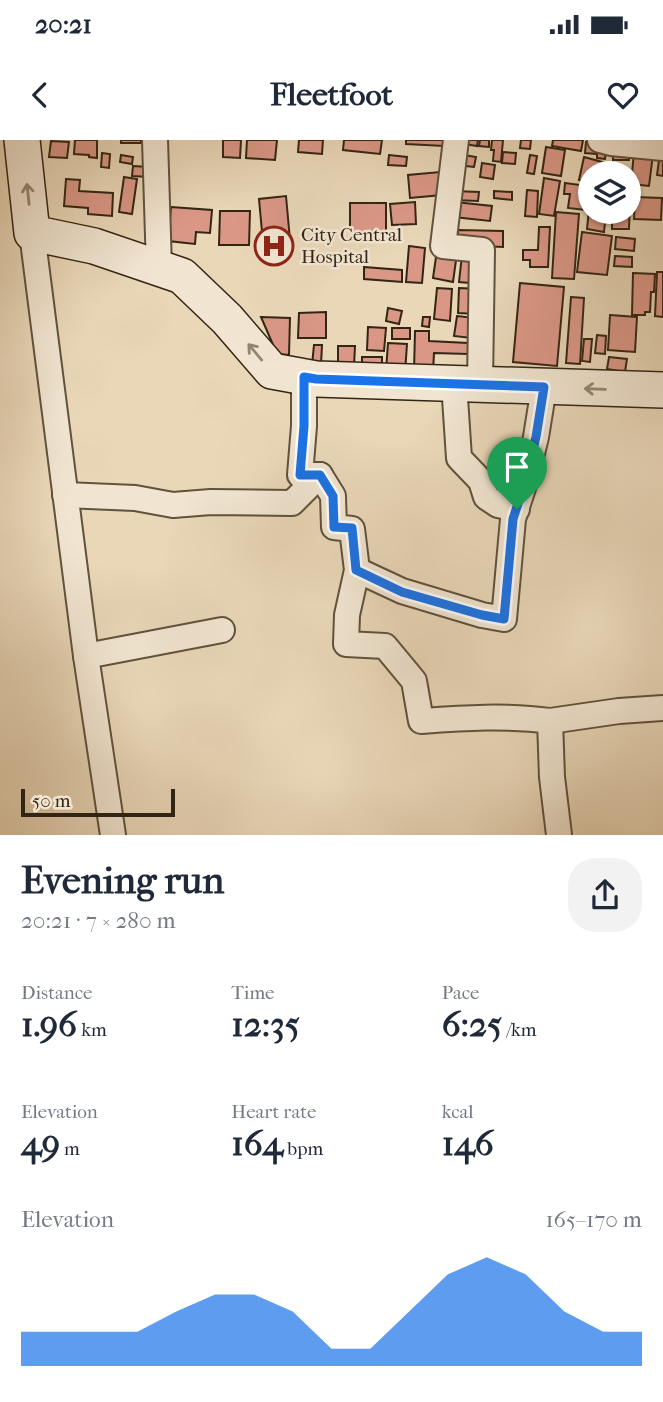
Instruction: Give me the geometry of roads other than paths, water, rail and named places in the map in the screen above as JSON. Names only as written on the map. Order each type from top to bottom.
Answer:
[{"type":"main road","points":[[22,140],[32,233],[94,246],[182,276],[227,319],[272,371],[316,379],[663,390]]},
{"type":"street","points":[[155,140],[159,268]]},
{"type":"street","points":[[456,140],[443,246],[482,250],[459,458],[481,481],[486,497],[498,505],[517,509]]},
{"type":"street","points":[[600,140],[663,148]]},
{"type":"street","points":[[32,233],[86,656],[113,835]]},
{"type":"street","points":[[304,377],[300,475],[320,475]]},
{"type":"street","points":[[356,570],[402,592],[504,619],[513,519],[536,437],[544,387]]},
{"type":"street","points":[[65,495],[135,498],[173,505],[211,502],[292,503],[320,475]]},
{"type":"street","points":[[320,475],[333,496],[334,527],[352,528],[356,570],[347,615],[346,644],[384,646],[414,681],[421,721],[457,718],[525,718],[550,721],[663,708]]},
{"type":"street","points":[[86,656],[222,630]]},
{"type":"street","points":[[550,721],[552,777],[559,835]]},
{"type":"place","name":"City Central Hospital","points":[[274,246]]}]
